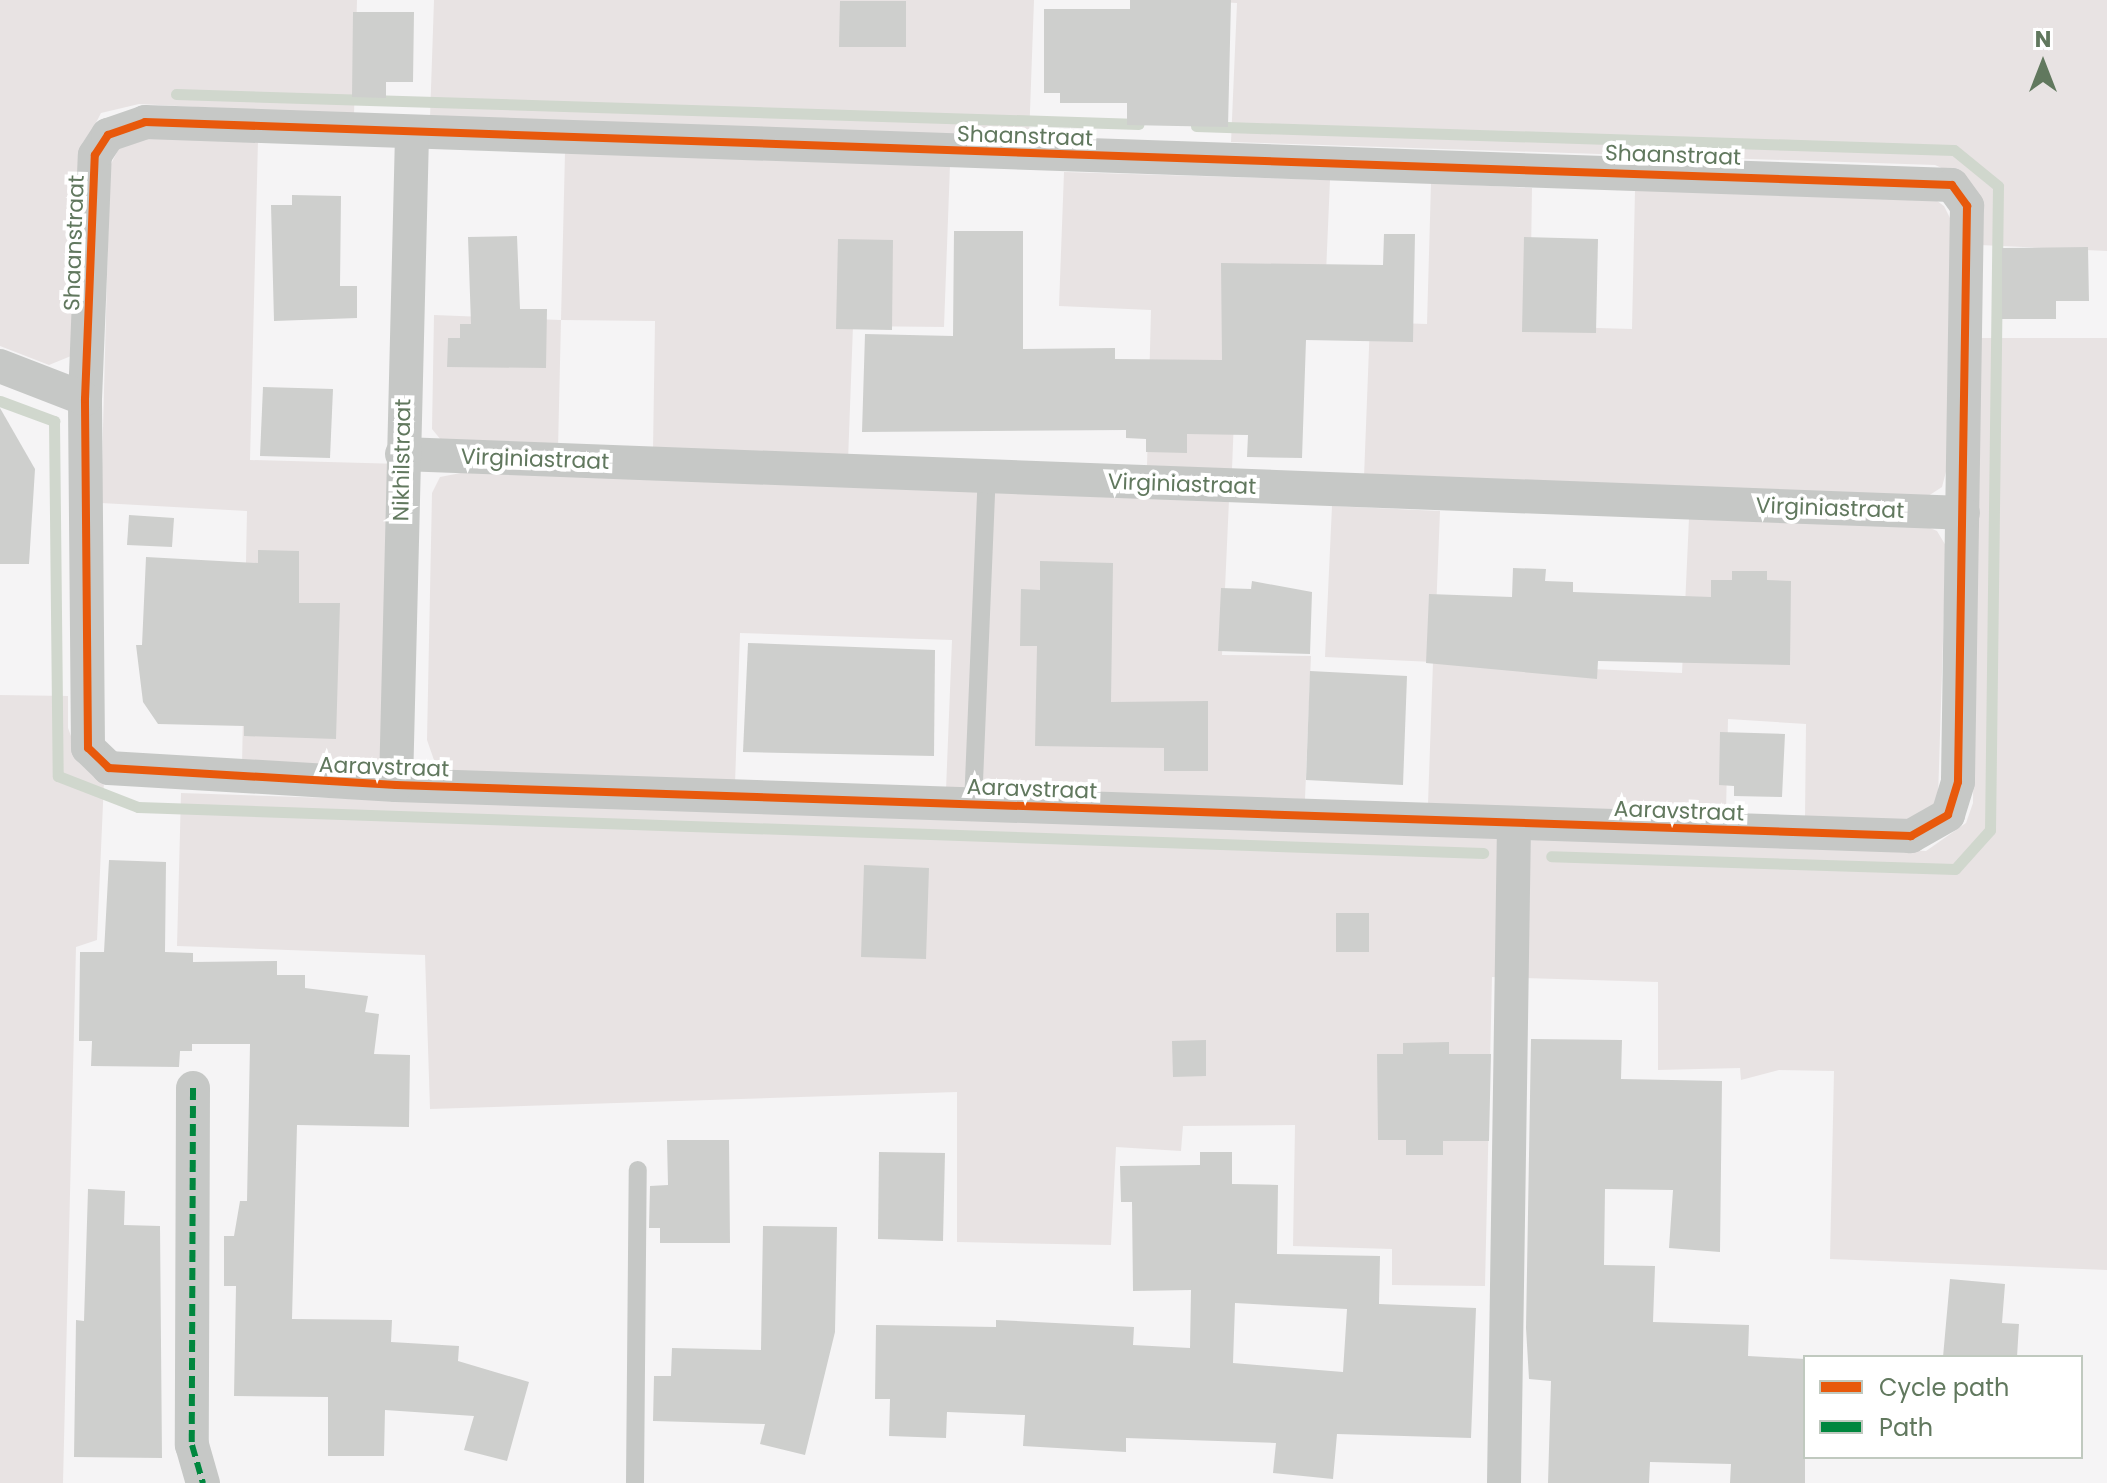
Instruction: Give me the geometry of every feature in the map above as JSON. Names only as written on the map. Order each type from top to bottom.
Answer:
[{"type":"street","name":"Shaanstraat","points":[[109,768],[88,748],[85,399],[95,155],[108,135],[145,122],[412,136],[1952,185],[1967,206],[1958,782],[1948,815]]},
{"type":"street","name":"Nikhilstraat","points":[[396,785],[412,136]]},
{"type":"street","points":[[0,366],[85,399]]},
{"type":"street","name":"Virginiastraat","points":[[402,454],[1963,513]]},
{"type":"street","name":"Aaravstraat","points":[[109,768],[396,785],[1911,836],[1948,815]]},
{"type":"street","points":[[1504,1483],[1514,824]]},
{"type":"street","points":[[193,1088],[192,1445],[203,1483]]},
{"type":"lane","points":[[973,805],[987,476]]},
{"type":"lane","points":[[635,1483],[638,1170]]},
{"type":"shaded area","points":[[0,0],[357,0],[354,115],[139,104],[101,113],[79,156],[71,356],[49,365],[0,346]]},
{"type":"shaded area","points":[[434,0],[1034,0],[1029,139],[430,118]]},
{"type":"shaded area","points":[[1183,0],[2107,0],[2107,251],[1980,245],[1955,174],[1935,165],[1231,142],[1237,3]]},
{"type":"shaded area","points":[[144,136],[258,140],[250,460],[402,464],[388,763],[373,771],[242,766],[247,511],[101,503],[110,166],[121,144]]},
{"type":"shaded area","points":[[565,152],[950,165],[944,327],[853,326],[848,461],[653,450],[655,321],[561,320]]},
{"type":"shaded area","points":[[1064,172],[1330,180],[1324,320],[1238,317],[1232,469],[1147,466],[1151,310],[1059,306]]},
{"type":"shaded area","points":[[1431,183],[1532,188],[1530,326],[1632,329],[1635,190],[1926,193],[1944,206],[1954,226],[1948,464],[1942,487],[1922,500],[1364,477],[1370,322],[1427,324]]},
{"type":"shaded area","points":[[434,315],[561,320],[558,449],[441,440],[432,429]]},
{"type":"shaded area","points":[[1978,338],[2107,338],[2107,1270],[1830,1259],[1834,1071],[1779,1070],[1741,1080],[1740,1068],[1658,1070],[1658,982],[1492,977],[1485,1286],[1392,1285],[1392,1249],[1293,1246],[1295,1125],[1183,1126],[1181,1151],[1116,1147],[1111,1245],[957,1242],[957,1092],[430,1109],[425,955],[177,946],[181,793],[1926,851],[1966,823],[1973,803]]},
{"type":"shaded area","points":[[466,472],[1229,500],[1222,655],[1311,656],[1305,799],[946,790],[952,640],[740,633],[735,785],[455,773],[435,763],[427,740],[432,493],[440,477]]},
{"type":"shaded area","points":[[1332,506],[1440,511],[1434,662],[1682,673],[1689,518],[1921,524],[1937,531],[1946,546],[1938,798],[1927,814],[1909,820],[1805,817],[1806,724],[1728,719],[1726,813],[1428,804],[1433,662],[1325,657]]},
{"type":"shaded area","points":[[0,695],[68,696],[68,728],[78,755],[104,781],[97,940],[76,947],[63,1483],[0,1483]]},
{"type":"building","points":[[1130,0],[1231,0],[1228,127],[1127,125],[1127,103],[1060,103],[1060,93],[1044,93],[1044,9],[1130,9]]},
{"type":"building","points":[[840,1],[906,1],[906,47],[839,47]]},
{"type":"building","points":[[353,12],[414,12],[413,82],[386,82],[386,98],[352,97]]},
{"type":"building","points":[[292,195],[341,196],[340,286],[357,286],[357,318],[274,321],[271,205],[292,205]]},
{"type":"building","points":[[954,231],[1023,231],[1023,349],[1115,348],[1115,359],[1222,360],[1221,263],[1383,265],[1384,234],[1415,234],[1413,342],[1306,340],[1302,458],[1247,457],[1248,435],[1187,434],[1187,453],[1146,452],[1146,439],[1126,438],[1126,430],[862,432],[865,334],[953,336]]},
{"type":"building","points":[[517,236],[520,309],[547,309],[546,368],[447,367],[448,338],[460,338],[460,324],[471,324],[468,237]]},
{"type":"building","points":[[1524,237],[1598,239],[1596,333],[1522,332]]},
{"type":"building","points":[[838,239],[893,240],[892,330],[836,329]]},
{"type":"building","points":[[2088,247],[2089,301],[2056,301],[2056,319],[2002,319],[2002,248]]},
{"type":"building","points":[[263,387],[333,389],[330,458],[260,456]]},
{"type":"building","points":[[0,408],[35,469],[29,564],[0,564]]},
{"type":"building","points":[[129,515],[174,518],[172,547],[127,545]]},
{"type":"building","points":[[258,550],[299,551],[299,603],[340,603],[336,739],[244,736],[244,726],[158,724],[143,702],[136,645],[142,645],[146,557],[258,563]]},
{"type":"building","points":[[1040,561],[1113,563],[1111,702],[1208,701],[1208,771],[1164,771],[1164,748],[1035,746],[1037,646],[1020,646],[1021,589],[1040,590]]},
{"type":"building","points":[[1513,568],[1546,569],[1545,581],[1573,582],[1573,592],[1711,597],[1711,580],[1732,580],[1732,571],[1767,571],[1767,580],[1791,581],[1790,665],[1598,661],[1597,679],[1426,663],[1429,594],[1512,597]]},
{"type":"building","points":[[1252,581],[1312,592],[1310,654],[1218,651],[1221,588],[1251,589]]},
{"type":"building","points":[[748,643],[935,650],[934,756],[743,752]]},
{"type":"building","points":[[1310,671],[1407,676],[1403,785],[1306,780]]},
{"type":"building","points":[[1720,732],[1785,734],[1782,797],[1734,796],[1734,786],[1719,785]]},
{"type":"building","points":[[109,860],[166,862],[165,952],[193,953],[193,962],[277,961],[277,975],[305,975],[305,988],[368,996],[365,1012],[379,1014],[374,1054],[410,1055],[409,1127],[297,1125],[292,1319],[392,1320],[391,1342],[459,1346],[458,1361],[529,1382],[507,1461],[464,1450],[474,1416],[385,1410],[384,1456],[328,1456],[328,1397],[234,1396],[236,1286],[224,1286],[224,1236],[234,1236],[240,1201],[247,1201],[250,1044],[192,1044],[192,1051],[180,1051],[179,1067],[91,1066],[92,1041],[79,1041],[80,952],[104,952]]},
{"type":"building","points":[[864,865],[929,868],[926,959],[861,957]]},
{"type":"building","points":[[1336,913],[1369,913],[1369,952],[1336,952]]},
{"type":"building","points":[[1531,1039],[1622,1040],[1621,1079],[1722,1081],[1720,1252],[1669,1248],[1673,1190],[1605,1189],[1604,1265],[1655,1266],[1653,1322],[1749,1325],[1748,1356],[1803,1359],[1805,1483],[1730,1483],[1731,1464],[1650,1462],[1649,1483],[1548,1483],[1551,1381],[1529,1379],[1526,1328]]},
{"type":"building","points":[[1206,1040],[1206,1076],[1173,1077],[1172,1041]]},
{"type":"building","points":[[1449,1042],[1449,1054],[1491,1054],[1489,1141],[1443,1141],[1443,1155],[1406,1155],[1406,1140],[1378,1140],[1377,1054],[1403,1054],[1403,1043]]},
{"type":"building","points":[[667,1140],[729,1140],[730,1243],[660,1243],[660,1228],[649,1228],[650,1186],[668,1185]]},
{"type":"building","points":[[879,1152],[945,1153],[943,1241],[878,1239]]},
{"type":"building","points":[[1200,1152],[1232,1152],[1232,1184],[1278,1185],[1277,1254],[1380,1256],[1379,1304],[1476,1308],[1471,1438],[1337,1434],[1333,1479],[1273,1473],[1276,1443],[1126,1438],[1126,1452],[1023,1446],[1025,1415],[947,1412],[946,1438],[889,1436],[890,1399],[875,1399],[876,1325],[996,1327],[996,1320],[1134,1327],[1133,1345],[1190,1348],[1191,1290],[1133,1291],[1132,1202],[1121,1202],[1120,1166],[1200,1165]],"holes":[[[1235,1303],[1347,1309],[1343,1372],[1233,1363]]]},
{"type":"building","points":[[88,1189],[125,1191],[124,1225],[160,1226],[162,1458],[74,1457],[76,1320],[84,1321]]},
{"type":"building","points":[[763,1226],[837,1227],[835,1332],[805,1455],[760,1444],[765,1424],[653,1421],[654,1376],[671,1376],[672,1348],[761,1350]]},
{"type":"building","points":[[1950,1279],[2005,1284],[2002,1323],[2019,1324],[2017,1355],[1943,1355]]},
{"type":"waterway","points":[[176,94],[1139,124]]},
{"type":"waterway","points":[[1196,126],[1954,150],[1998,186],[1990,830],[1955,869],[1551,856]]},
{"type":"waterway","points":[[0,401],[54,421],[58,776],[138,807],[1483,853]]},
{"type":"marked path","points":[[193,1088],[192,1445],[203,1483]]},
{"type":"cycle path","points":[[145,122],[1952,185],[1967,206],[1958,782],[1948,815],[1911,836],[396,785],[109,768],[88,748],[85,399],[95,155],[108,135],[145,122]]}]
